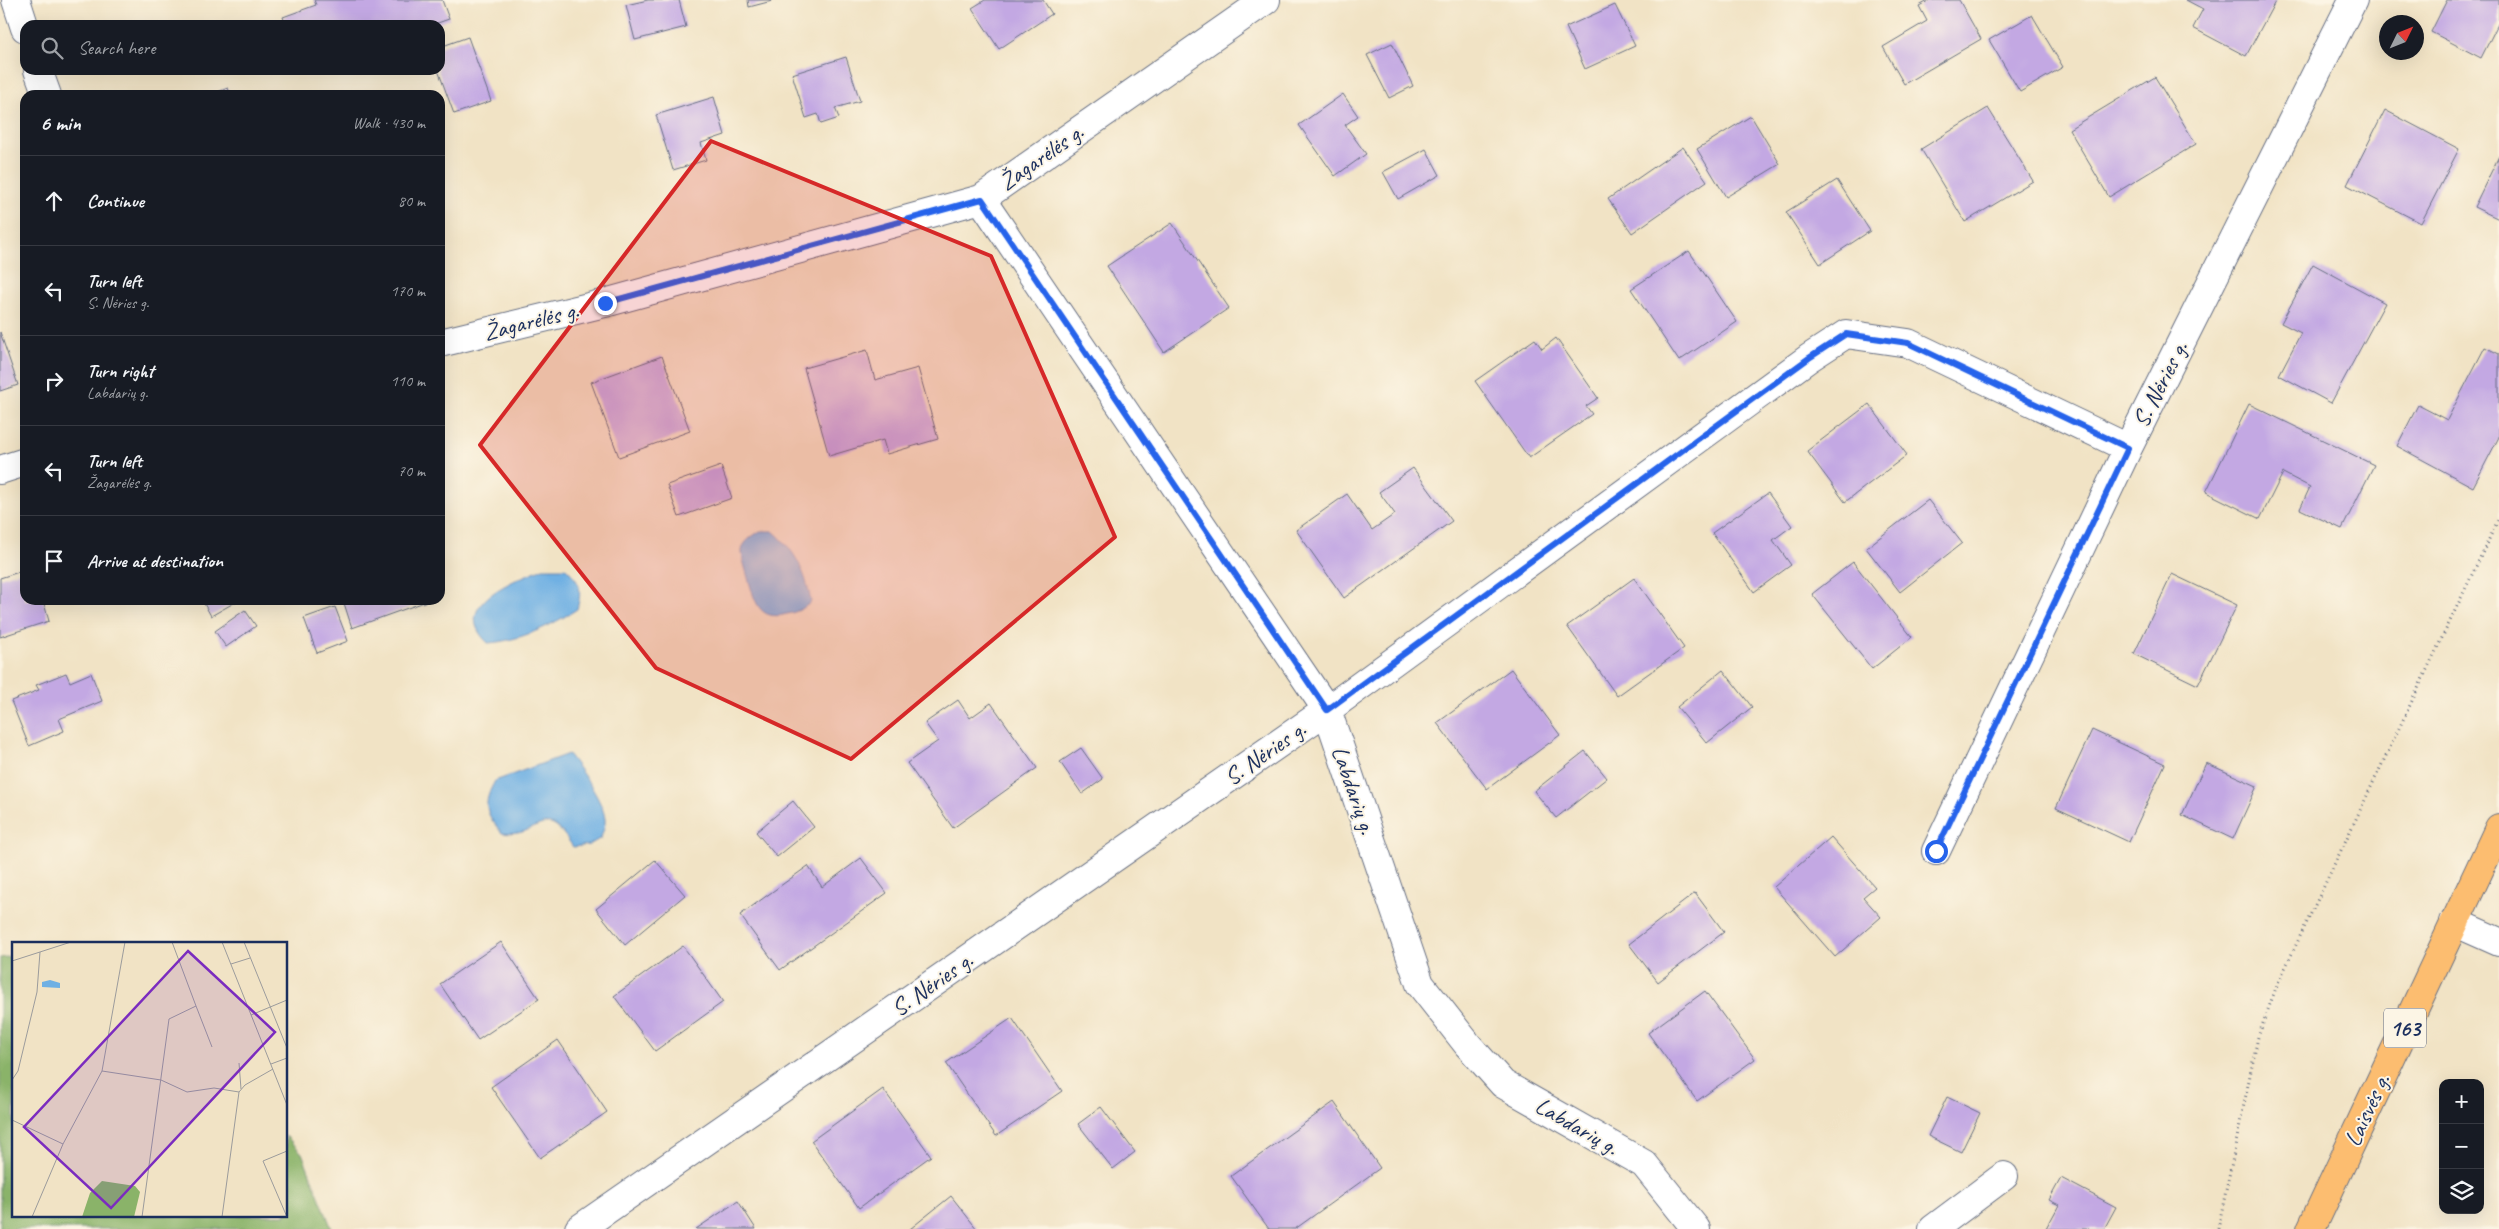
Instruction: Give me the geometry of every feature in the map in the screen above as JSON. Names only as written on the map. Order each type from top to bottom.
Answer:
[{"type":"main road","name":"Laisvės g.","points":[[2311,1229],[2499,828]]},
{"type":"street","points":[[16,0],[22,20]]},
{"type":"street","name":"Žagarėlės g.","points":[[445,342],[605,303],[982,199],[1266,0]]},
{"type":"street","name":"S. Nėries g.","points":[[579,1229],[1327,710],[1809,358],[1846,334],[1908,343],[2128,448],[2353,0]]},
{"type":"street","points":[[40,75],[44,90]]},
{"type":"street","name":"Labdarių g.","points":[[982,199],[1327,710],[1420,984],[1468,1045],[1503,1084],[1644,1164],[1696,1229]]},
{"type":"street","points":[[1936,851],[2128,448]]},
{"type":"street","points":[[0,470],[20,464]]},
{"type":"street","points":[[2454,922],[2499,942]]},
{"type":"street","points":[[1933,1229],[2004,1176]]},
{"type":"path","points":[[2218,1229],[2258,1036],[2277,985],[2499,518]]},
{"type":"highlighted area","points":[[711,141],[991,256],[1115,537],[851,759],[656,668],[480,445]]},
{"type":"green space","points":[[12,956],[12,1216],[288,1216],[288,1138],[302,1153],[332,1229],[0,1229],[0,958]]},
{"type":"water","points":[[760,531],[773,531],[788,546],[799,563],[811,602],[800,610],[777,616],[764,612],[759,607],[745,568],[742,551],[746,542]]},
{"type":"water","points":[[543,568],[566,568],[571,573],[580,591],[577,609],[534,632],[500,642],[488,643],[477,629],[476,617],[480,605],[490,595],[503,587]]},
{"type":"water","points":[[568,754],[579,768],[602,807],[605,826],[601,838],[589,845],[573,847],[563,833],[555,826],[547,823],[525,831],[502,833],[492,820],[487,808],[488,796],[495,781]]},
{"type":"building","points":[[314,0],[442,0],[449,19],[284,20],[283,17],[316,5]]},
{"type":"building","points":[[648,0],[679,0],[686,27],[635,40],[626,5]]},
{"type":"building","points":[[748,0],[772,0],[772,1],[749,7]]},
{"type":"building","points":[[985,0],[1043,0],[1052,14],[999,49],[972,8]]},
{"type":"building","points":[[1930,0],[1959,0],[1981,39],[1904,84],[1883,47],[1927,21],[1919,6]]},
{"type":"building","points":[[2186,0],[2276,0],[2246,56],[2193,28],[2203,9]]},
{"type":"building","points":[[2447,0],[2499,0],[2499,22],[2481,58],[2431,32]]},
{"type":"building","points":[[1615,5],[1635,46],[1585,69],[1566,27]]},
{"type":"building","points":[[2032,15],[2063,67],[2020,92],[1989,40]]},
{"type":"building","points":[[468,37],[491,101],[454,114],[440,75],[445,75],[445,45]]},
{"type":"building","points":[[1392,43],[1413,86],[1389,98],[1367,55]]},
{"type":"building","points":[[846,57],[860,101],[835,108],[839,118],[821,124],[818,114],[806,118],[792,74]]},
{"type":"building","points":[[2155,77],[2196,144],[2109,197],[2069,129]]},
{"type":"building","points":[[1343,94],[1358,116],[1345,125],[1366,154],[1335,176],[1299,125]]},
{"type":"building","points":[[714,97],[725,135],[701,143],[706,160],[673,170],[656,115]]},
{"type":"building","points":[[1988,108],[2033,181],[1965,222],[1921,149]]},
{"type":"building","points":[[2385,110],[2459,149],[2421,223],[2347,185]]},
{"type":"building","points":[[1751,116],[1780,164],[1726,197],[1697,149]]},
{"type":"building","points":[[1683,147],[1707,181],[1632,233],[1608,199]]},
{"type":"building","points":[[1426,149],[1440,175],[1398,199],[1383,172]]},
{"type":"building","points":[[2499,156],[2499,219],[2474,207]]},
{"type":"building","points":[[1837,180],[1870,231],[1820,264],[1786,212]]},
{"type":"building","points":[[1172,223],[1229,308],[1164,352],[1107,266]]},
{"type":"building","points":[[1689,251],[1737,322],[1679,361],[1631,289]]},
{"type":"building","points":[[2313,264],[2385,303],[2331,403],[2279,375],[2301,333],[2281,323]]},
{"type":"building","points":[[0,332],[18,385],[0,391]]},
{"type":"building","points":[[1556,338],[1598,398],[1586,406],[1592,414],[1529,458],[1475,381],[1535,339],[1542,349]]},
{"type":"building","points":[[2485,347],[2499,354],[2499,437],[2473,487],[2397,446],[2418,405],[2447,420]]},
{"type":"building","points":[[867,350],[875,380],[918,368],[938,439],[887,454],[883,440],[829,456],[804,368]]},
{"type":"building","points":[[662,356],[690,431],[619,457],[591,382]]},
{"type":"building","points":[[1869,404],[1907,455],[1845,502],[1807,451]]},
{"type":"building","points":[[2249,404],[2374,465],[2342,529],[2300,509],[2310,487],[2283,473],[2260,519],[2206,492]]},
{"type":"building","points":[[721,466],[732,498],[679,517],[667,485]]},
{"type":"building","points":[[1413,468],[1452,521],[1344,598],[1296,530],[1347,494],[1372,530],[1395,514],[1379,492]]},
{"type":"building","points":[[1768,493],[1792,526],[1773,540],[1791,565],[1754,592],[1712,533]]},
{"type":"building","points":[[1928,500],[1962,543],[1900,592],[1866,548]]},
{"type":"building","points":[[1853,562],[1912,637],[1872,669],[1812,594]]},
{"type":"building","points":[[20,572],[20,605],[44,605],[49,621],[0,637],[0,578]]},
{"type":"building","points":[[2172,574],[2237,605],[2198,685],[2134,654]]},
{"type":"building","points":[[1634,578],[1684,648],[1617,696],[1567,626]]},
{"type":"building","points":[[205,605],[230,605],[211,616]]},
{"type":"building","points":[[345,605],[416,605],[352,628]]},
{"type":"building","points":[[335,607],[348,641],[317,653],[304,618]]},
{"type":"building","points":[[245,610],[256,626],[226,647],[215,631]]},
{"type":"building","points":[[1511,669],[1560,735],[1487,789],[1437,723]]},
{"type":"building","points":[[1723,670],[1752,707],[1707,743],[1677,707]]},
{"type":"building","points":[[66,673],[70,682],[91,673],[102,701],[59,719],[64,731],[29,746],[11,701],[39,690],[36,685]]},
{"type":"building","points":[[958,700],[970,718],[991,703],[1037,768],[953,828],[907,763],[938,741],[925,723]]},
{"type":"building","points":[[2092,730],[2165,764],[2129,842],[2056,808]]},
{"type":"building","points":[[1081,748],[1103,779],[1082,794],[1060,762]]},
{"type":"building","points":[[1585,751],[1607,778],[1556,818],[1534,791]]},
{"type":"building","points":[[2206,763],[2257,786],[2233,839],[2182,815]]},
{"type":"building","points":[[793,801],[814,827],[777,857],[756,832]]},
{"type":"building","points":[[1831,837],[1875,887],[1863,897],[1881,917],[1835,957],[1774,887]]},
{"type":"building","points":[[861,858],[887,893],[780,970],[740,915],[808,866],[822,887]]},
{"type":"building","points":[[655,860],[685,895],[625,945],[596,909]]},
{"type":"building","points":[[1695,893],[1724,932],[1658,982],[1629,944]]},
{"type":"building","points":[[501,942],[539,999],[478,1040],[440,984]]},
{"type":"building","points":[[683,946],[723,1002],[655,1051],[614,996]]},
{"type":"building","points":[[1705,991],[1755,1059],[1697,1101],[1648,1033]]},
{"type":"building","points":[[1012,1018],[1062,1091],[996,1136],[946,1063]]},
{"type":"building","points":[[558,1040],[607,1112],[540,1158],[491,1087]]},
{"type":"building","points":[[883,1089],[931,1156],[859,1208],[811,1141]]},
{"type":"building","points":[[1947,1097],[1980,1113],[1961,1152],[1928,1136]]},
{"type":"building","points":[[1334,1102],[1380,1168],[1295,1229],[1269,1229],[1231,1176]]},
{"type":"building","points":[[1101,1107],[1135,1152],[1113,1169],[1078,1124]]},
{"type":"building","points":[[2061,1178],[2116,1207],[2104,1229],[2046,1229],[2059,1205],[2049,1200]]},
{"type":"building","points":[[951,1196],[977,1229],[910,1229]]},
{"type":"building","points":[[738,1201],[756,1229],[696,1229]]},
{"type":"route","points":[[605,303],[982,199],[1327,710],[1809,358],[1846,334],[1908,343],[2128,448],[1936,851]]}]
